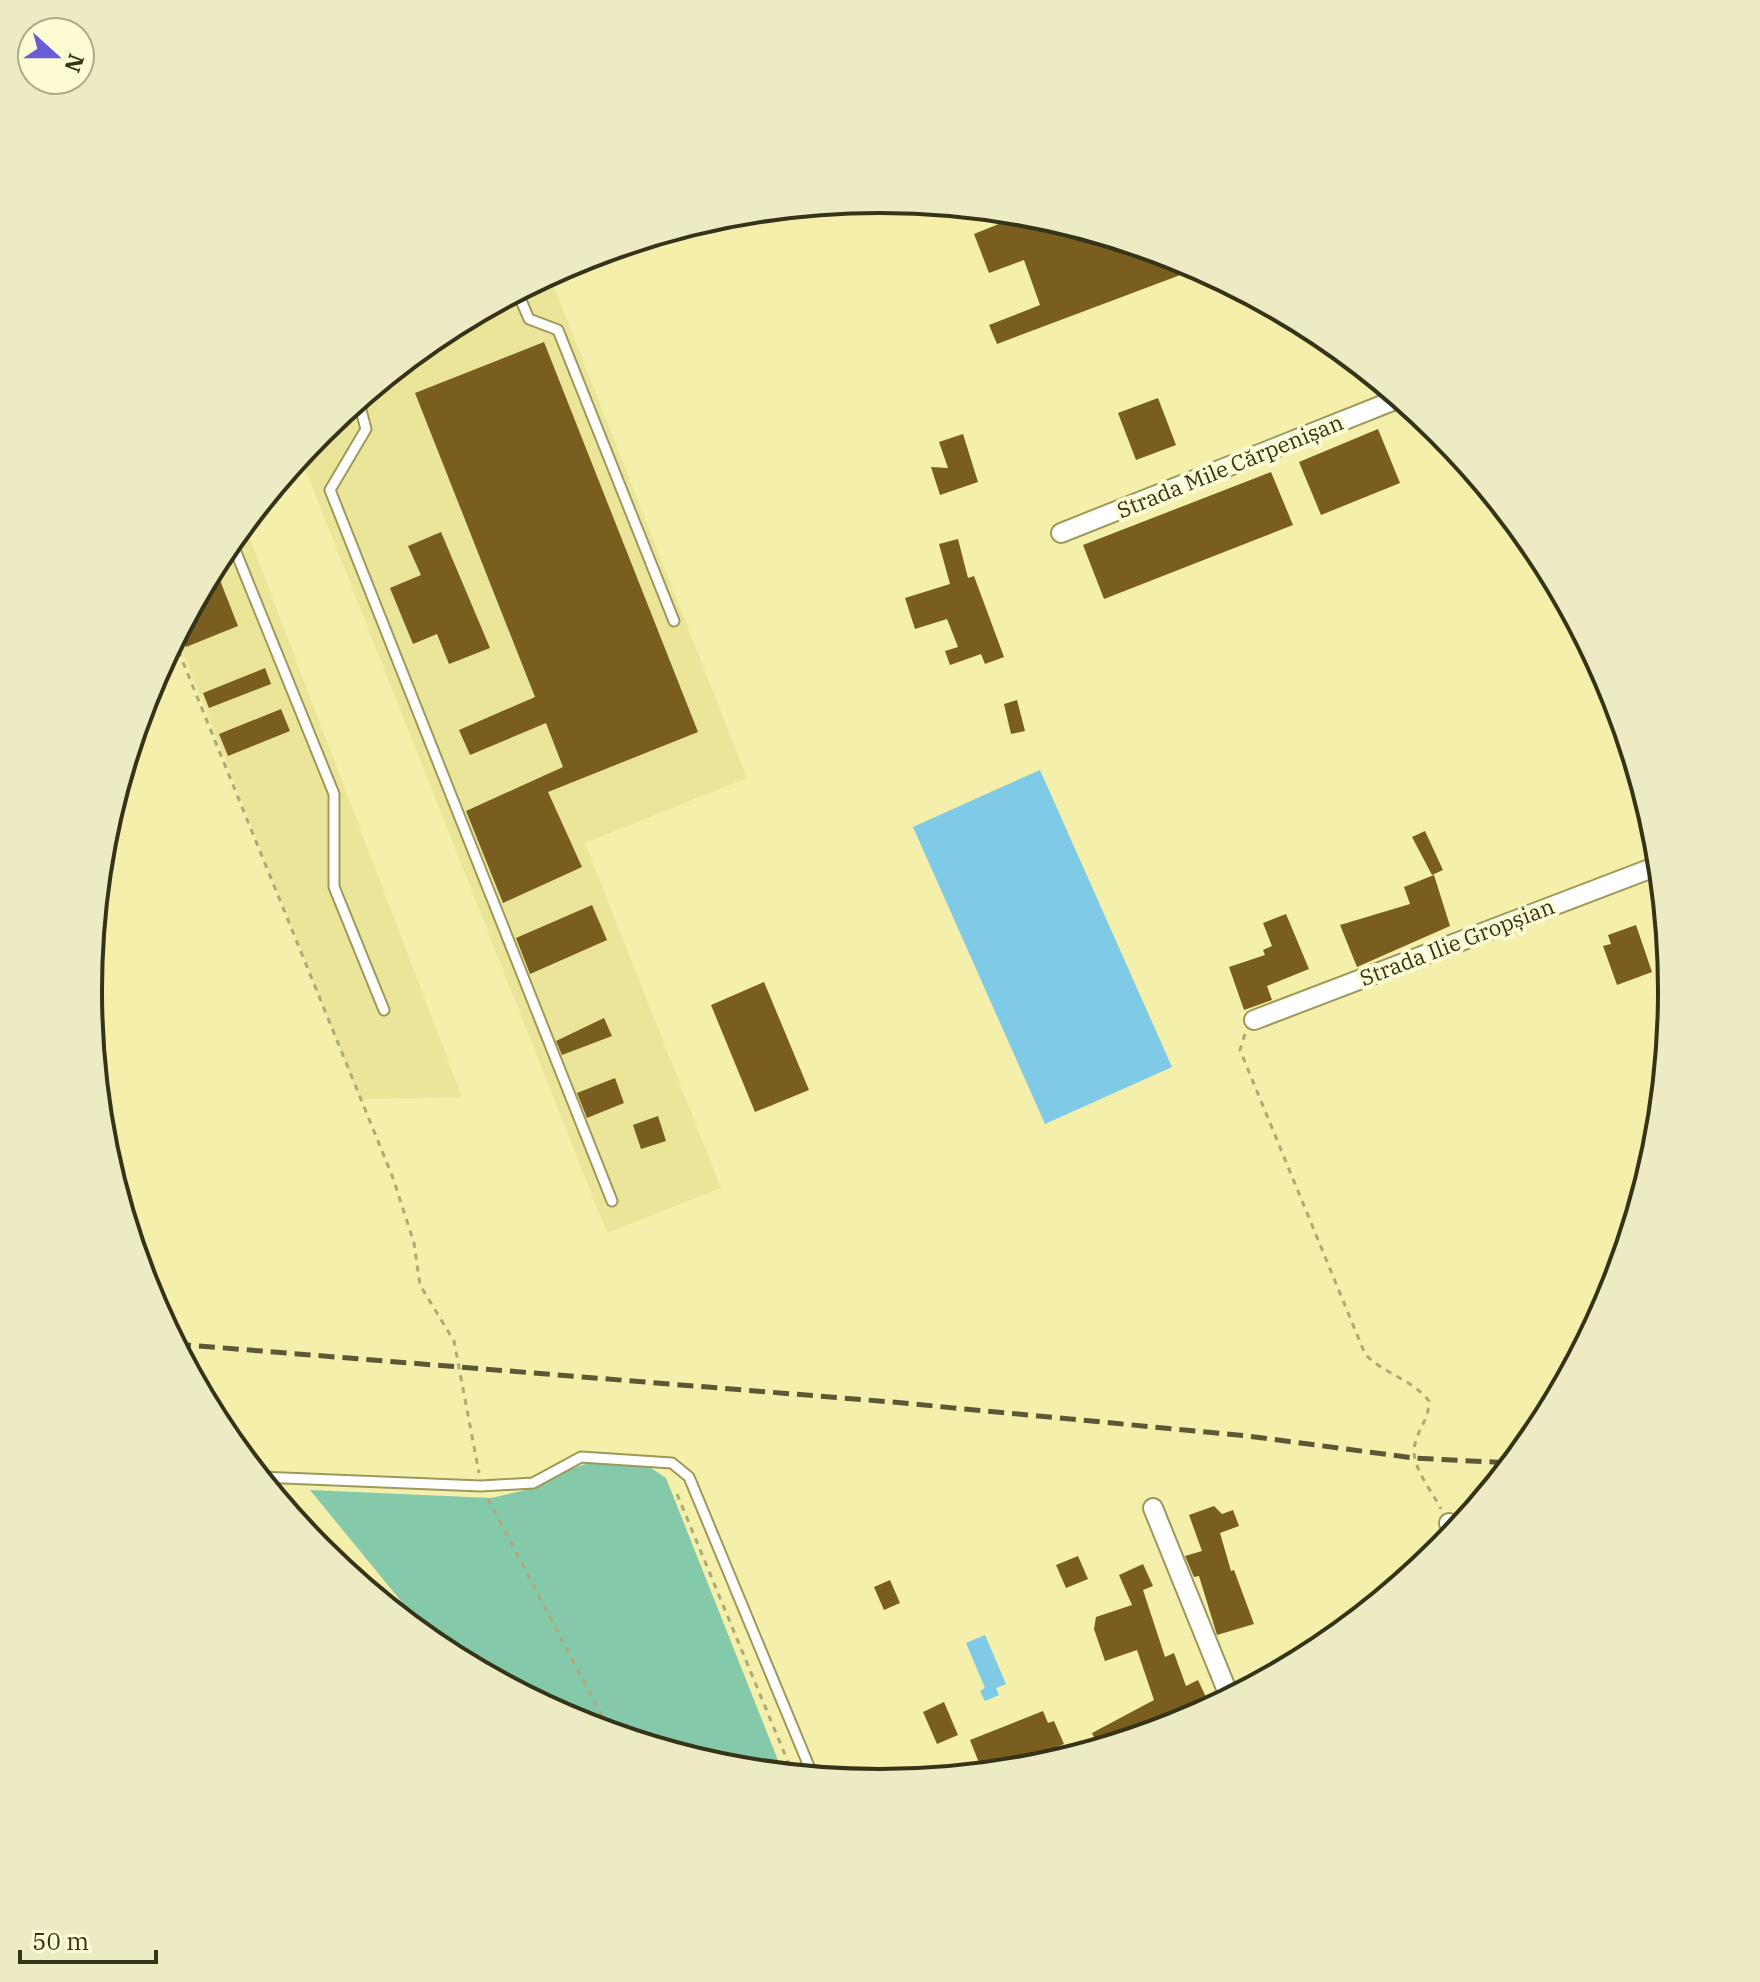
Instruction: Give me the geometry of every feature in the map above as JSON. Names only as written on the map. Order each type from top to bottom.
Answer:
[{"type":"street","name":"Strada Mile Cărpenișan","points":[[1061,533],[1389,402]]},
{"type":"street","name":"Strada Ilie Gropșian","points":[[1254,1020],[1648,870]]},
{"type":"street","points":[[1153,1508],[1226,1688]]},
{"type":"lane","points":[[521,301],[529,319],[558,330],[674,621]]},
{"type":"lane","points":[[361,411],[366,429],[330,490],[612,1201]]},
{"type":"lane","points":[[237,554],[334,794],[334,887],[384,1010]]},
{"type":"lane","points":[[273,1478],[481,1486],[533,1483],[581,1457],[672,1463],[689,1477],[808,1765]]},
{"type":"path","points":[[179,653],[393,1178],[414,1243],[420,1285],[454,1341],[481,1486],[603,1718]]},
{"type":"path","points":[[1254,1020],[1240,1050],[1365,1354],[1380,1369],[1405,1380],[1429,1401],[1429,1414],[1415,1443],[1414,1458],[1448,1522]]},
{"type":"path","points":[[677,1494],[788,1763]]},
{"type":"shaded area","points":[[553,285],[747,778],[585,843],[721,1188],[607,1233],[305,468],[367,406],[406,374],[491,317]]},
{"type":"shaded area","points":[[249,536],[462,1097],[360,1099],[181,648],[206,602]]},
{"type":"green space","points":[[589,1463],[648,1466],[666,1478],[779,1762],[728,1754],[630,1728],[582,1710],[491,1665],[407,1609],[310,1490],[491,1498],[526,1490],[561,1472]]},
{"type":"water","points":[[1040,770],[1172,1067],[1045,1124],[913,827]]},
{"type":"water","points":[[985,1635],[1006,1684],[996,1688],[999,1695],[985,1701],[980,1691],[985,1688],[966,1643]]},
{"type":"building","points":[[1001,223],[1032,228],[1130,254],[1183,274],[997,344],[989,325],[1040,305],[1024,260],[989,273],[974,234]]},
{"type":"building","points":[[544,342],[698,732],[548,792],[582,867],[503,903],[466,811],[563,767],[546,723],[470,755],[459,730],[535,697],[415,393]]},
{"type":"building","points":[[1158,398],[1176,445],[1136,460],[1118,413]]},
{"type":"building","points":[[1378,429],[1400,483],[1321,515],[1299,462]]},
{"type":"building","points":[[963,434],[978,482],[940,495],[931,467],[948,468],[939,442]]},
{"type":"building","points":[[1271,472],[1293,525],[1104,599],[1083,545]]},
{"type":"building","points":[[441,532],[490,648],[449,664],[437,634],[413,644],[390,588],[421,575],[408,546]]},
{"type":"building","points":[[958,539],[968,578],[974,576],[1004,657],[985,664],[981,654],[950,665],[945,651],[958,647],[947,619],[915,629],[905,598],[950,584],[939,544]]},
{"type":"building","points":[[220,580],[238,626],[186,647],[184,643]]},
{"type":"building","points":[[265,668],[271,684],[209,708],[203,693]]},
{"type":"building","points":[[1017,700],[1025,731],[1011,734],[1004,704]]},
{"type":"building","points":[[281,709],[290,731],[228,756],[219,734]]},
{"type":"building","points":[[1425,831],[1443,870],[1432,875],[1412,837]]},
{"type":"building","points":[[1434,875],[1450,926],[1357,967],[1340,925],[1410,904],[1404,887]]},
{"type":"building","points":[[592,905],[607,940],[530,974],[516,938]]},
{"type":"building","points":[[1286,914],[1309,969],[1267,986],[1272,1000],[1244,1010],[1229,967],[1265,955],[1263,950],[1272,946],[1263,923]]},
{"type":"building","points":[[1636,925],[1652,972],[1617,985],[1603,946],[1611,944],[1608,935]]},
{"type":"building","points":[[764,982],[809,1090],[755,1112],[711,1005]]},
{"type":"building","points":[[604,1018],[612,1036],[562,1055],[556,1041]]},
{"type":"building","points":[[615,1078],[624,1103],[587,1118],[577,1093]]},
{"type":"building","points":[[658,1116],[666,1141],[641,1149],[633,1125]]},
{"type":"building","points":[[1214,1506],[1222,1514],[1233,1510],[1239,1526],[1220,1533],[1231,1571],[1234,1570],[1254,1624],[1217,1635],[1199,1576],[1194,1577],[1185,1556],[1202,1551],[1189,1515]]},
{"type":"building","points":[[1078,1556],[1088,1579],[1066,1588],[1056,1565]]},
{"type":"building","points":[[1143,1564],[1153,1586],[1143,1590],[1165,1657],[1174,1653],[1186,1686],[1198,1680],[1206,1697],[1130,1728],[1094,1738],[1092,1733],[1154,1700],[1137,1650],[1105,1661],[1094,1629],[1096,1617],[1132,1605],[1119,1575]]},
{"type":"building","points":[[890,1580],[900,1603],[884,1610],[874,1587]]},
{"type":"building","points":[[944,1702],[958,1735],[937,1744],[923,1712]]},
{"type":"building","points":[[1043,1711],[1048,1723],[1054,1721],[1064,1744],[1032,1754],[979,1762],[970,1740]]},
{"type":"railway","points":[[187,1345],[892,1402],[1248,1436],[1414,1458],[1499,1462]]}]
